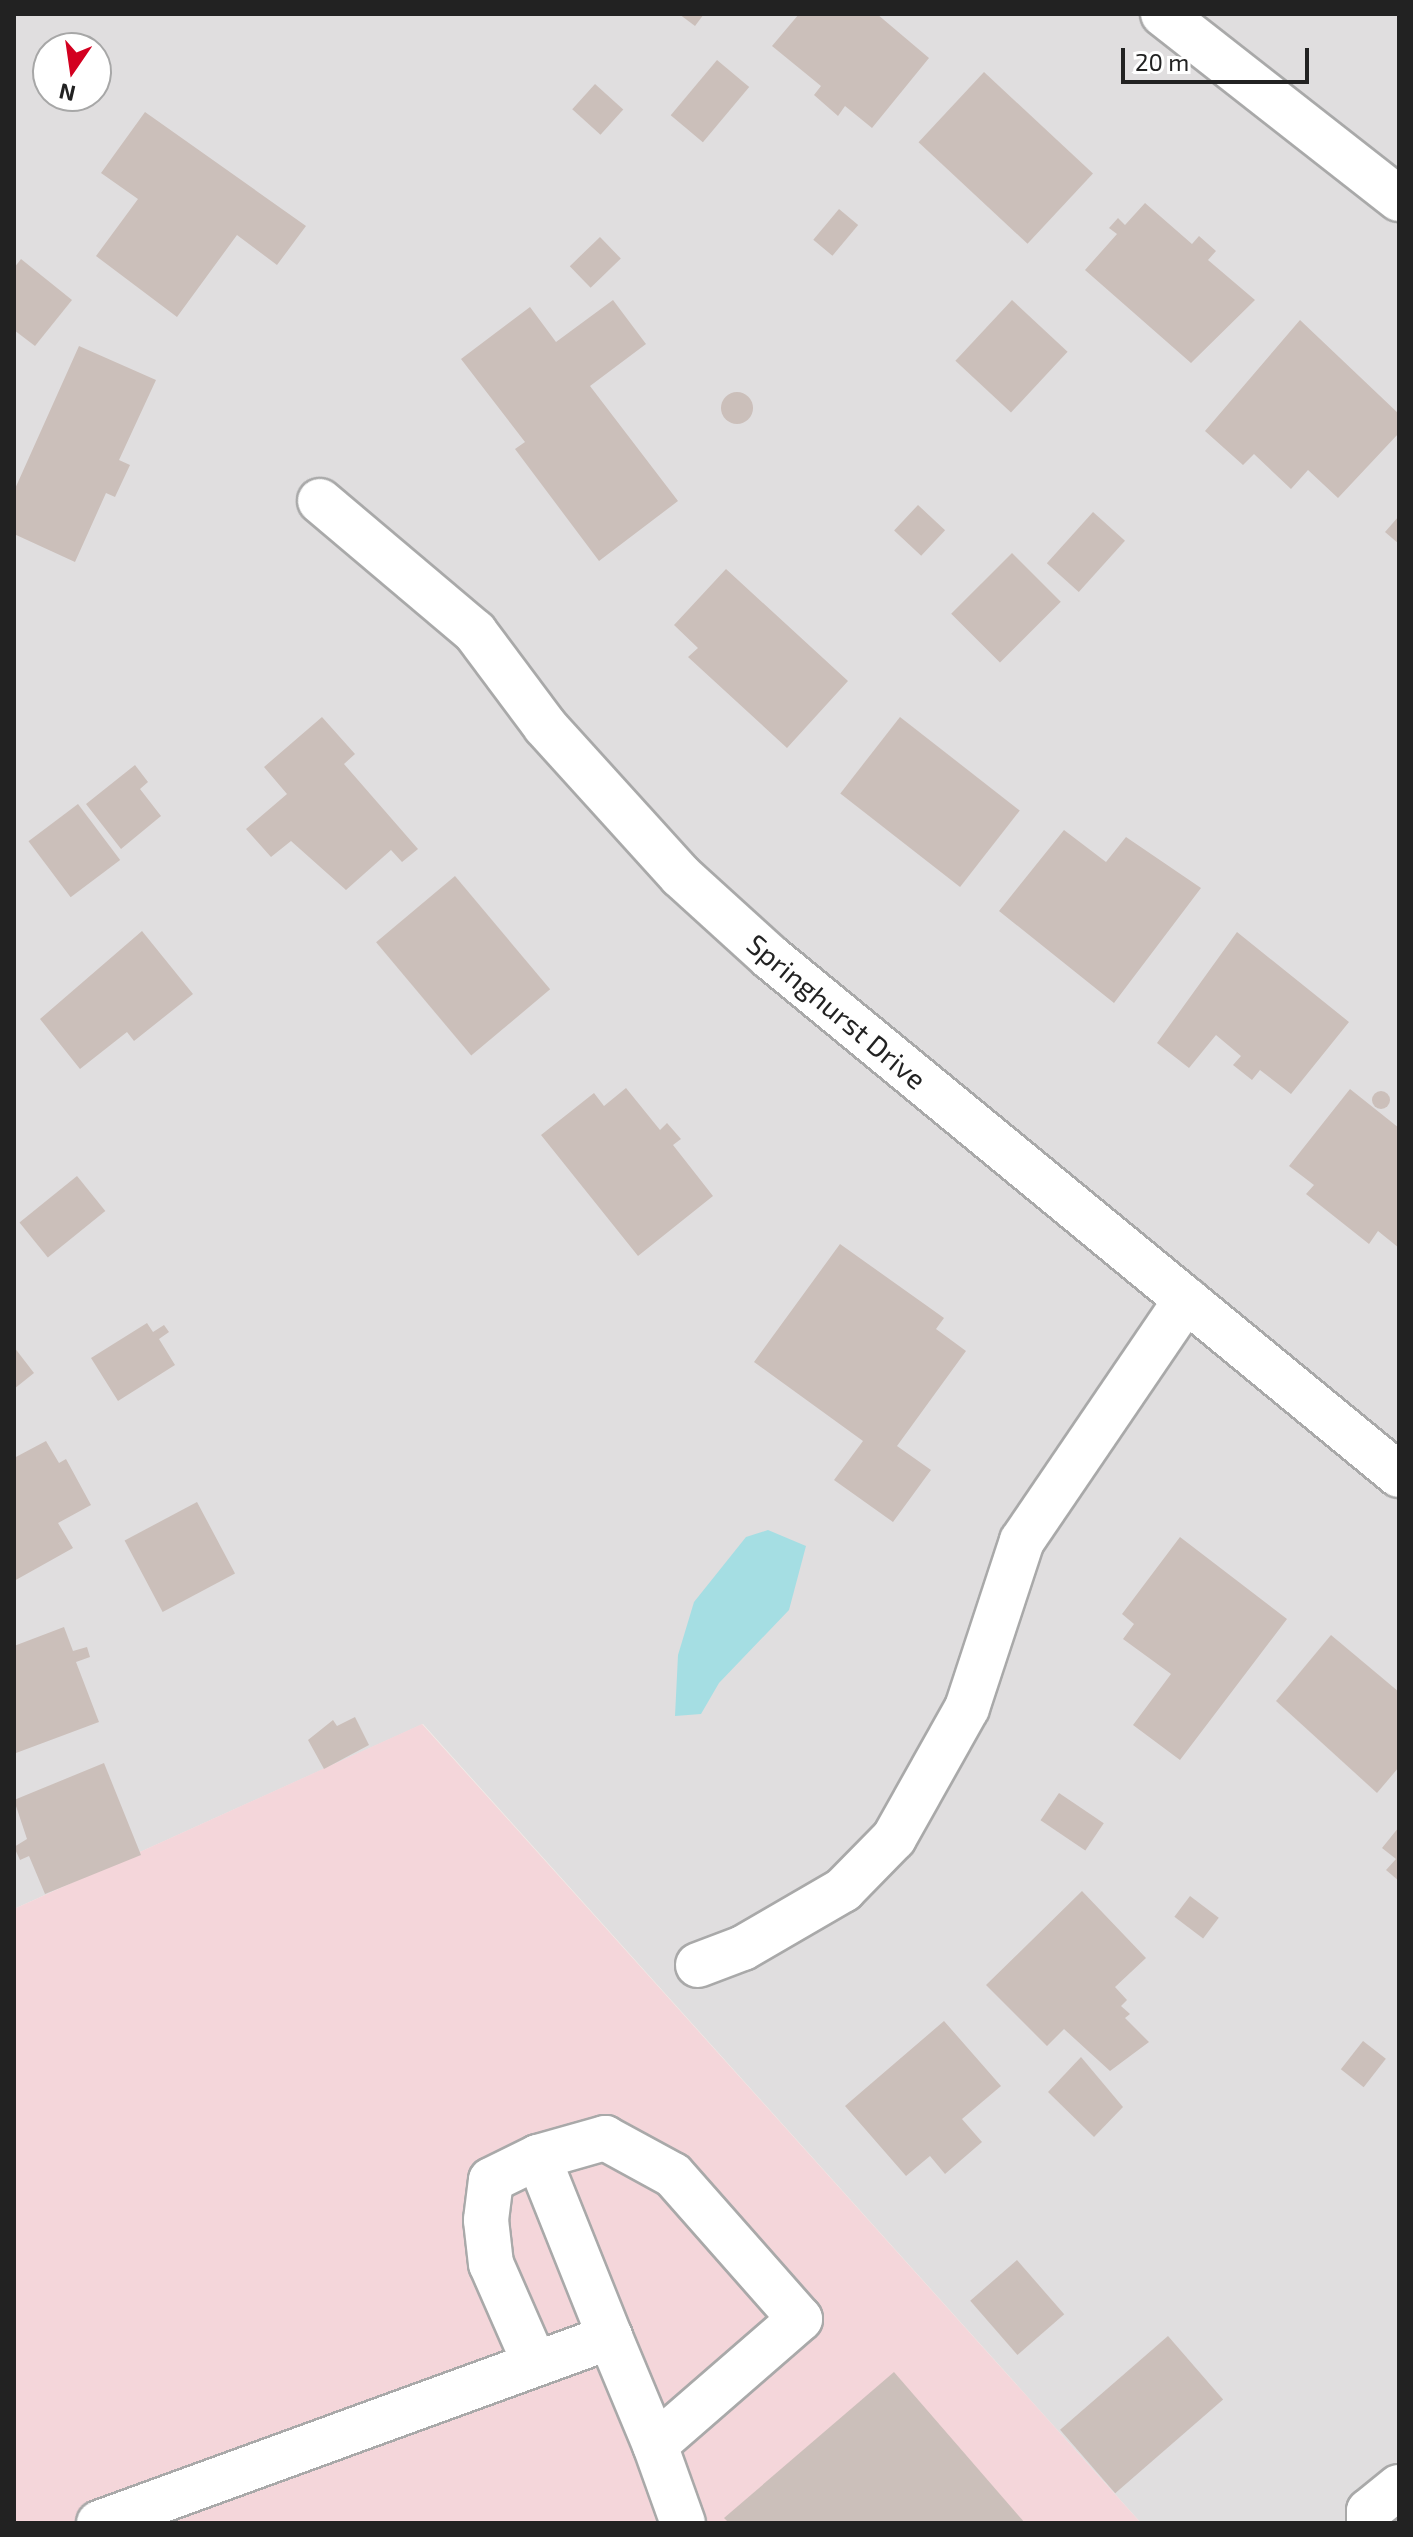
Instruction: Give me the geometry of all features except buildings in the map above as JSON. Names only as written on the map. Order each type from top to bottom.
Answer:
[{"type":"street","points":[[1163,14],[1399,199]]},
{"type":"street","name":"Springhurst Drive","points":[[320,501],[475,632],[545,726],[681,876],[1399,1475]]},
{"type":"street","points":[[698,1965],[743,1948],[843,1890],[894,1838],[967,1708],[1022,1541],[1186,1300]]},
{"type":"street","points":[[535,2364],[491,2264],[486,2220],[491,2180],[538,2157],[605,2138],[673,2175],[800,2319],[655,2445]]},
{"type":"street","points":[[538,2157],[655,2445],[683,2523]]},
{"type":"street","points":[[99,2523],[610,2337]]},
{"type":"street","points":[[1369,2523],[1369,2511],[1399,2487]]},
{"type":"shaded area","points":[[14,14],[1399,14],[1399,2523],[1141,2523],[423,1724],[14,1909]]},
{"type":"shaded area","points":[[422,1724],[1141,2523],[14,2523],[14,1909]]},
{"type":"water","points":[[768,1530],[806,1546],[789,1610],[719,1683],[701,1714],[675,1716],[678,1655],[694,1602],[746,1537]]}]
